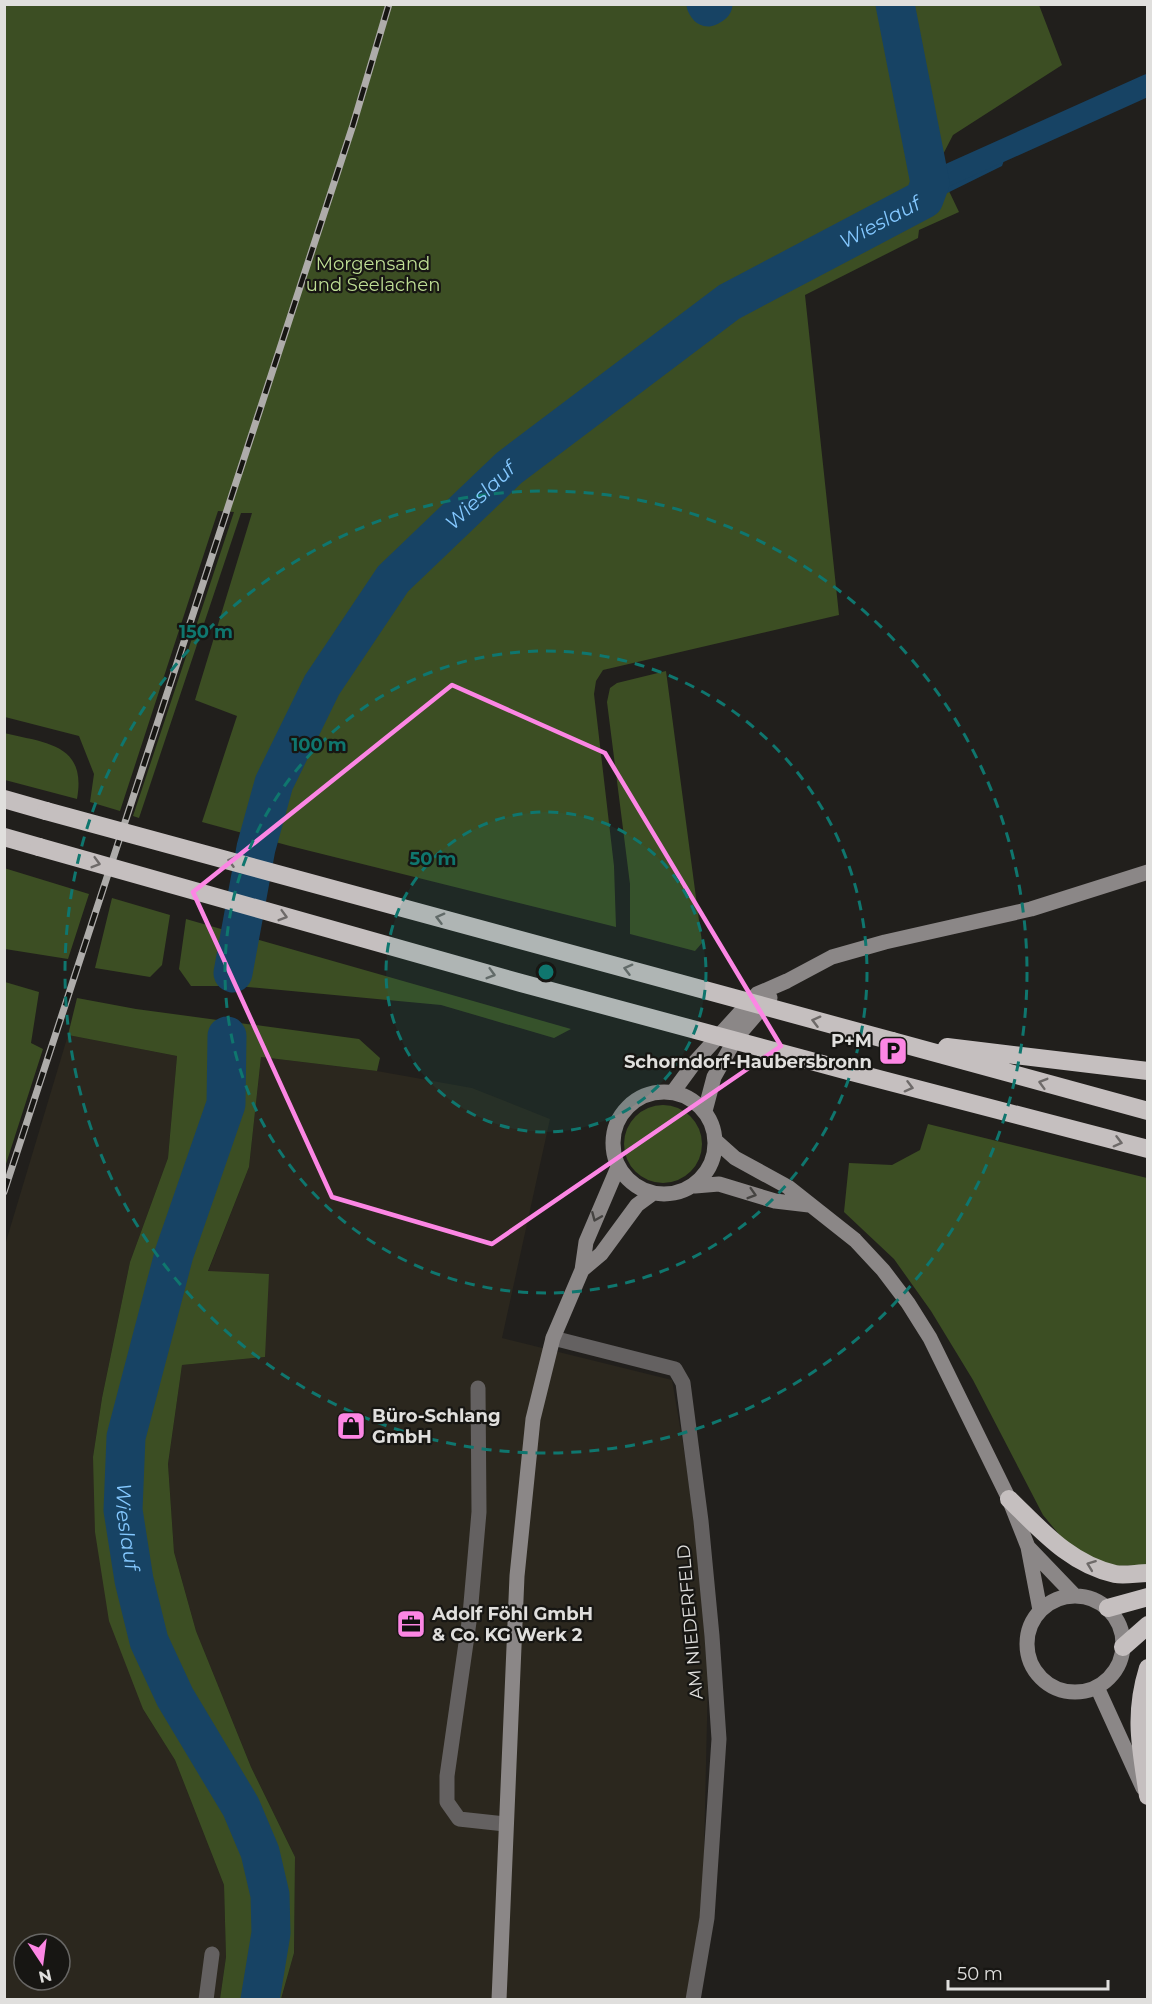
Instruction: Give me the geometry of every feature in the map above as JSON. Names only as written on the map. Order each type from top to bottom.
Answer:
[{"type":"highway","points":[[4,799],[1148,1111]]},
{"type":"highway","points":[[4,837],[533,986],[1148,1149]]},
{"type":"highway","points":[[892,1041],[1148,1071]]},
{"type":"highway","points":[[1009,1499],[1058,1546],[1085,1564],[1117,1574],[1148,1573]]},
{"type":"highway","points":[[1108,1608],[1148,1597]]},
{"type":"highway","points":[[1123,1647],[1148,1625]]},
{"type":"highway","points":[[1148,1668],[1140,1692],[1138,1720],[1148,1797]]},
{"type":"main road","points":[[673,1092],[695,1062],[757,994],[832,957],[885,942],[1031,909],[1148,872]]},
{"type":"main road","points":[[705,1111],[714,1077],[736,1038],[787,981]]},
{"type":"main road","points":[[673,1092],[693,1100],[705,1111],[714,1128],[716,1141],[713,1160],[704,1177],[694,1186],[682,1192],[666,1195],[652,1194],[639,1189],[627,1180],[618,1167],[613,1151],[613,1133],[617,1121],[626,1108],[640,1097],[654,1093],[673,1092]]},
{"type":"main road","points":[[716,1141],[735,1158],[788,1187],[855,1240],[883,1270],[908,1303],[930,1338],[1009,1499],[1028,1547],[1040,1610]]},
{"type":"main road","points":[[499,2000],[517,1576],[533,1419],[553,1338],[582,1270],[586,1242],[618,1167]]},
{"type":"main road","points":[[694,1186],[718,1184],[775,1201],[812,1206]]},
{"type":"main road","points":[[582,1270],[601,1254],[637,1205],[652,1194]]},
{"type":"main road","points":[[1028,1547],[1075,1596]]},
{"type":"main road","points":[[1075,1596],[1098,1602],[1108,1608],[1117,1620],[1122,1633],[1123,1647],[1115,1671],[1097,1687],[1083,1692],[1060,1689],[1041,1678],[1032,1666],[1027,1652],[1027,1637],[1032,1622],[1040,1610],[1056,1599],[1075,1596]]},
{"type":"main road","points":[[1097,1687],[1148,1797]]},
{"type":"street","name":"AM NIEDERFELD","points":[[553,1338],[675,1369],[682,1383],[702,1532],[719,1738],[707,1918],[693,2000]]},
{"type":"street","points":[[478,1388],[479,1512],[470,1615],[447,1776],[447,1802],[459,1819],[505,1824]]},
{"type":"street","points":[[206,2000],[212,1954]]},
{"type":"highlighted area","points":[[452,685],[605,753],[781,1046],[492,1244],[332,1197],[193,892]]},
{"type":"shaded area","points":[[68,1035],[177,1056],[168,1158],[130,1262],[102,1398],[93,1457],[143,1709],[175,1760],[224,1885],[226,1957],[220,1999],[5,2000],[5,1245]]},
{"type":"shaded area","points":[[261,1057],[377,1071],[472,1088],[550,1119],[502,1338],[672,1380],[685,1456],[709,1632],[703,1898],[687,1999],[281,1999],[294,1953],[295,1857],[251,1767],[196,1631],[174,1552],[168,1464],[182,1365],[265,1357],[208,1272],[249,1167]]},
{"type":"green space","name":"Morgensand und Seelachen","points":[[5,5],[1039,5],[1062,65],[953,135],[937,166],[959,212],[919,230],[918,238],[805,295],[839,615],[603,670],[596,681],[594,694],[614,866],[616,927],[202,822],[237,716],[195,700],[252,513],[241,513],[139,818],[133,816],[234,512],[218,511],[120,811],[90,802],[94,774],[79,736],[5,717]]},
{"type":"green space","points":[[666,671],[702,943],[695,951],[630,934],[630,884],[607,702],[610,688],[617,683]]},
{"type":"green space","points":[[4,733],[48,744],[60,749],[69,757],[76,767],[77,799],[5,780]]},
{"type":"green space","points":[[4,868],[89,894],[68,959],[5,949]]},
{"type":"green space","points":[[112,898],[170,915],[162,965],[150,977],[95,968]]},
{"type":"green space","points":[[186,919],[571,1029],[554,1038],[441,1005],[237,986],[191,986],[179,969]]},
{"type":"green space","points":[[5,982],[39,992],[31,1043],[43,1049],[5,1167]]},
{"type":"green space","points":[[77,998],[136,1009],[359,1039],[380,1058],[377,1071],[261,1057],[249,1167],[208,1271],[269,1274],[265,1357],[182,1365],[168,1464],[174,1552],[196,1631],[251,1767],[295,1857],[294,1953],[281,1999],[220,1999],[226,1957],[224,1885],[175,1760],[143,1709],[109,1621],[95,1532],[93,1457],[102,1398],[130,1262],[168,1158],[177,1056],[68,1035]]},
{"type":"green space","points":[[655,1105],[671,1105],[685,1111],[696,1122],[702,1136],[702,1152],[696,1166],[685,1177],[671,1183],[655,1183],[641,1177],[630,1166],[624,1152],[624,1136],[630,1122],[641,1111]]},
{"type":"green space","points":[[928,1124],[1147,1178],[1147,1565],[1114,1566],[1086,1556],[1062,1538],[1043,1515],[973,1380],[931,1311],[894,1259],[844,1212],[849,1163],[892,1165],[920,1150]]},
{"type":"water","points":[[1005,148],[1008,149],[1002,166],[925,204],[922,201],[923,196],[997,163]]},
{"type":"waterway","name":"Wieslauf","points":[[706,4],[708,7],[713,4]]},
{"type":"waterway","name":"Wieslauf","points":[[233,973],[256,848],[274,783],[322,685],[393,579],[509,468],[729,302],[924,199],[930,183],[895,4]]},
{"type":"waterway","name":"Wieslauf","points":[[930,183],[1148,85]]},
{"type":"waterway","name":"Wieslauf","points":[[227,1036],[226,1104],[174,1254],[126,1437],[123,1510],[134,1580],[149,1641],[175,1697],[241,1807],[260,1852],[270,1895],[271,1933],[260,2000]]},
{"type":"railway","points":[[4,1192],[353,125],[389,4]]},
{"type":"place","name":"P+M Schorndorf-Haubersbronn","points":[[893,1051]]},
{"type":"place","name":"Büro-Schlang GmbH","points":[[351,1426]]},
{"type":"place","name":"Adolf Föhl GmbH & Co. KG Werk 2","points":[[411,1624]]}]
